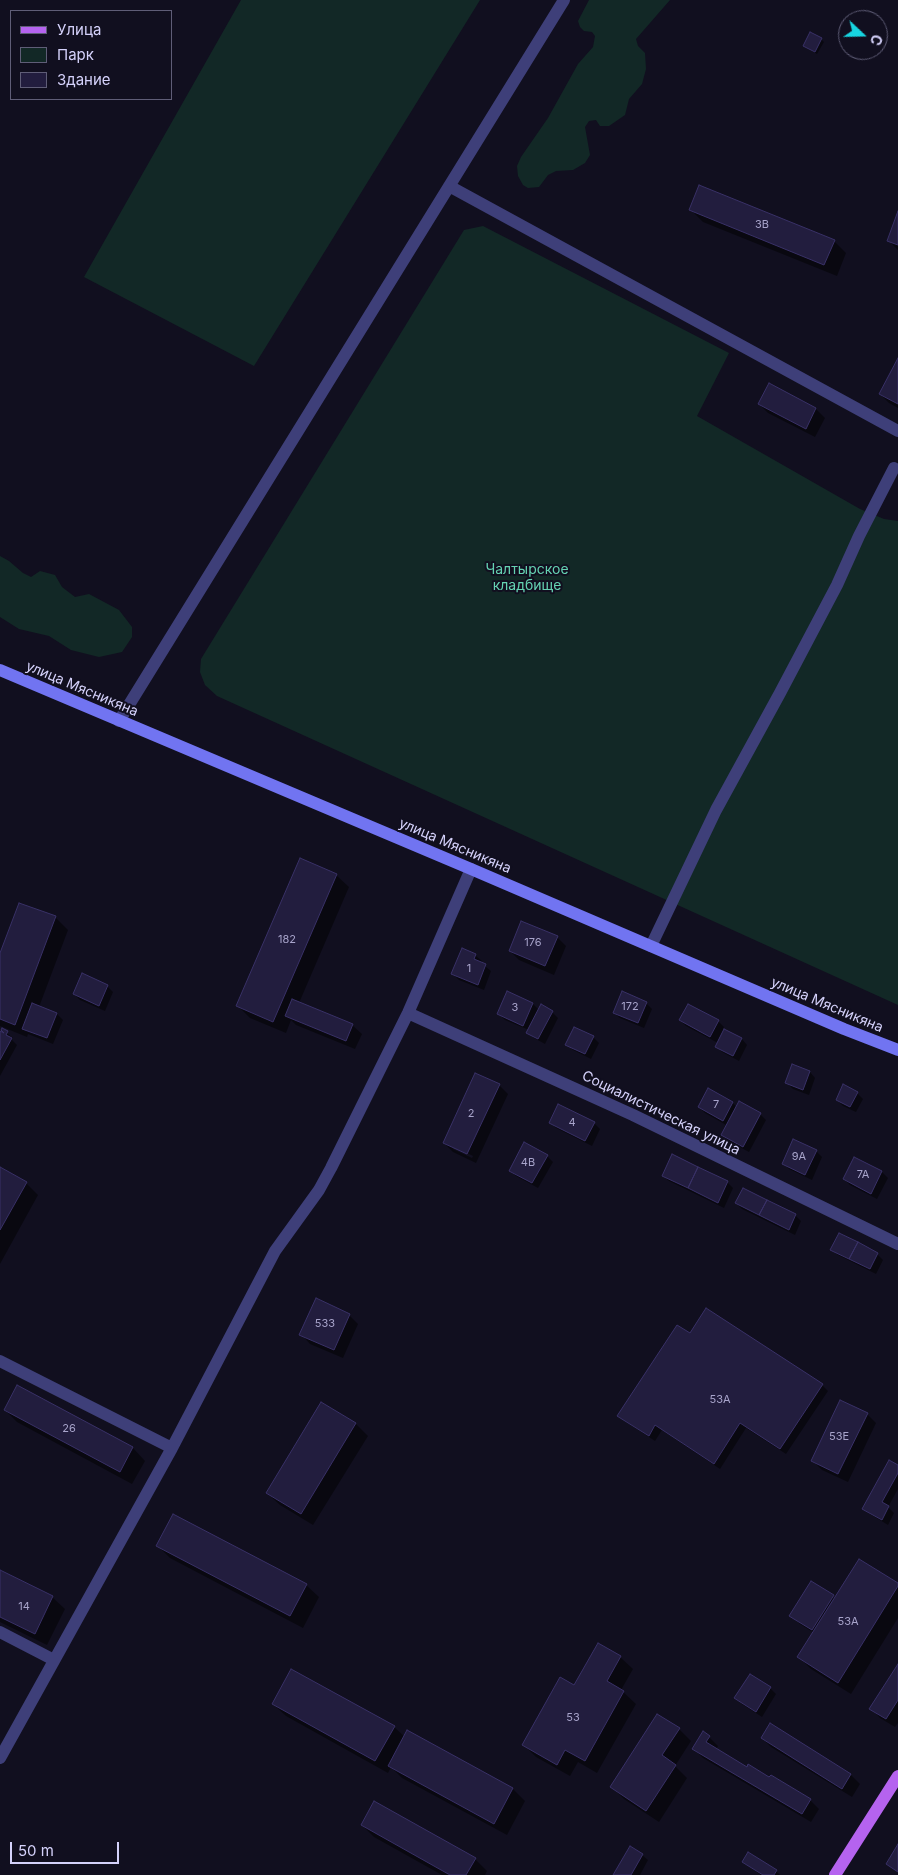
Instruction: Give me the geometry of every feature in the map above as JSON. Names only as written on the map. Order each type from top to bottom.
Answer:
[{"type":"main road","points":[[835,1875],[898,1776]]},
{"type":"street","points":[[118,721],[564,0]]},
{"type":"street","points":[[449,186],[898,431]]},
{"type":"street","points":[[651,946],[716,810],[832,594],[894,468]]},
{"type":"street","name":"улица Мясникяна","points":[[0,670],[472,869],[844,1029],[898,1050]]},
{"type":"street","points":[[0,1758],[172,1448],[275,1251],[319,1190],[331,1168],[408,1013],[472,869]]},
{"type":"street","name":"Социалистическая улица","points":[[408,1013],[634,1115],[898,1244]]},
{"type":"street","points":[[0,1361],[172,1448]]},
{"type":"street","points":[[0,1632],[54,1660]]},
{"type":"green space","points":[[241,0],[480,0],[254,366],[84,277]]},
{"type":"green space","points":[[589,0],[670,0],[636,39],[638,46],[645,53],[646,69],[642,84],[629,99],[625,115],[609,126],[600,126],[596,120],[589,121],[585,127],[590,155],[585,163],[573,170],[556,171],[548,175],[539,187],[528,188],[523,185],[518,176],[517,166],[521,157],[548,118],[578,64],[593,47],[595,36],[592,32],[584,31],[578,21]]},
{"type":"green space","name":"Чалтырское кладбище","points":[[483,226],[729,353],[697,416],[860,509],[884,519],[898,521],[898,1005],[217,696],[205,685],[200,672],[201,659],[464,230]]},
{"type":"green space","points":[[0,556],[31,577],[40,571],[55,575],[62,587],[75,597],[89,594],[119,610],[132,627],[132,637],[122,652],[99,657],[71,650],[49,636],[19,629],[0,617]]},
{"type":"building","points":[[810,32],[822,38],[815,52],[803,46]]},
{"type":"building","points":[[699,185],[835,240],[824,265],[689,210]]},
{"type":"building","points":[[898,211],[898,245],[887,241]]},
{"type":"building","points":[[898,358],[898,404],[879,394]]},
{"type":"building","points":[[769,383],[816,408],[806,429],[758,404]]},
{"type":"building","points":[[300,858],[337,874],[273,1022],[236,1006]]},
{"type":"building","points":[[19,903],[56,916],[15,1025],[0,1019],[0,953]]},
{"type":"building","points":[[521,921],[558,936],[545,966],[509,951]]},
{"type":"building","points":[[462,948],[476,954],[474,959],[486,964],[478,985],[451,974]]},
{"type":"building","points":[[82,973],[108,985],[99,1006],[73,994]]},
{"type":"building","points":[[507,991],[533,1003],[523,1026],[497,1014]]},
{"type":"building","points":[[622,991],[647,1002],[638,1023],[613,1013]]},
{"type":"building","points":[[292,999],[353,1024],[346,1041],[285,1016]]},
{"type":"building","points":[[32,1003],[57,1013],[47,1038],[22,1029]]},
{"type":"building","points":[[541,1004],[553,1011],[538,1039],[526,1033]]},
{"type":"building","points":[[688,1004],[719,1020],[710,1037],[679,1020]]},
{"type":"building","points":[[574,1027],[594,1036],[585,1054],[565,1045]]},
{"type":"building","points":[[2,1028],[8,1031],[6,1035],[12,1038],[0,1060],[0,1031],[4,1033],[1,1030]]},
{"type":"building","points":[[724,1029],[742,1038],[733,1056],[715,1047]]},
{"type":"building","points":[[792,1064],[810,1071],[803,1090],[785,1083]]},
{"type":"building","points":[[475,1073],[500,1084],[467,1154],[443,1143]]},
{"type":"building","points":[[843,1084],[858,1092],[850,1107],[836,1100]]},
{"type":"building","points":[[708,1088],[733,1102],[723,1121],[698,1107]]},
{"type":"building","points":[[739,1101],[761,1113],[743,1147],[721,1135]]},
{"type":"building","points":[[558,1104],[595,1122],[585,1141],[549,1123]]},
{"type":"building","points":[[793,1139],[817,1150],[805,1175],[782,1164]]},
{"type":"building","points":[[524,1142],[548,1155],[532,1183],[509,1171]]},
{"type":"building","points":[[672,1154],[698,1167],[688,1188],[662,1176]]},
{"type":"building","points":[[854,1157],[882,1171],[871,1194],[843,1179]]},
{"type":"building","points":[[0,1167],[27,1182],[0,1230]]},
{"type":"building","points":[[698,1167],[728,1181],[718,1203],[688,1188]]},
{"type":"building","points":[[743,1188],[767,1200],[759,1215],[735,1203]]},
{"type":"building","points":[[767,1200],[796,1214],[789,1230],[759,1215]]},
{"type":"building","points":[[839,1233],[858,1242],[849,1259],[830,1250]]},
{"type":"building","points":[[858,1242],[878,1253],[870,1269],[849,1259]]},
{"type":"building","points":[[316,1298],[350,1314],[334,1350],[299,1335]]},
{"type":"building","points":[[706,1308],[823,1384],[780,1449],[740,1423],[714,1464],[655,1425],[649,1436],[617,1416],[677,1325],[690,1333]]},
{"type":"building","points":[[17,1385],[133,1447],[120,1472],[4,1410]]},
{"type":"building","points":[[840,1400],[868,1413],[838,1474],[811,1461]]},
{"type":"building","points":[[321,1402],[356,1423],[301,1514],[266,1493]]},
{"type":"building","points":[[889,1460],[898,1465],[898,1473],[882,1502],[889,1506],[882,1520],[862,1509]]},
{"type":"building","points":[[173,1514],[307,1584],[290,1616],[156,1546]]},
{"type":"building","points":[[859,1559],[898,1583],[898,1586],[838,1683],[797,1657]]},
{"type":"building","points":[[0,1570],[53,1596],[35,1634],[0,1617]]},
{"type":"building","points":[[811,1581],[834,1595],[812,1630],[789,1616]]},
{"type":"building","points":[[598,1643],[621,1656],[607,1681],[624,1691],[585,1761],[565,1750],[557,1765],[522,1745],[560,1677],[574,1685]]},
{"type":"building","points":[[898,1664],[898,1700],[886,1719],[869,1709]]},
{"type":"building","points":[[291,1669],[395,1726],[375,1761],[272,1704]]},
{"type":"building","points":[[750,1674],[771,1687],[756,1712],[734,1698]]},
{"type":"building","points":[[657,1714],[680,1728],[662,1755],[676,1765],[646,1811],[610,1787]]},
{"type":"building","points":[[770,1723],[851,1774],[842,1789],[761,1738]]},
{"type":"building","points":[[407,1730],[513,1788],[494,1824],[388,1766]]},
{"type":"building","points":[[703,1731],[710,1736],[706,1742],[747,1767],[748,1764],[769,1777],[771,1775],[811,1799],[802,1814],[692,1749]]},
{"type":"building","points":[[374,1801],[476,1858],[466,1875],[450,1875],[361,1825]]},
{"type":"building","points":[[898,1844],[898,1872],[886,1864]]},
{"type":"building","points":[[630,1846],[643,1854],[631,1875],[613,1875]]},
{"type":"building","points":[[748,1852],[777,1870],[774,1875],[763,1875],[742,1862]]}]
